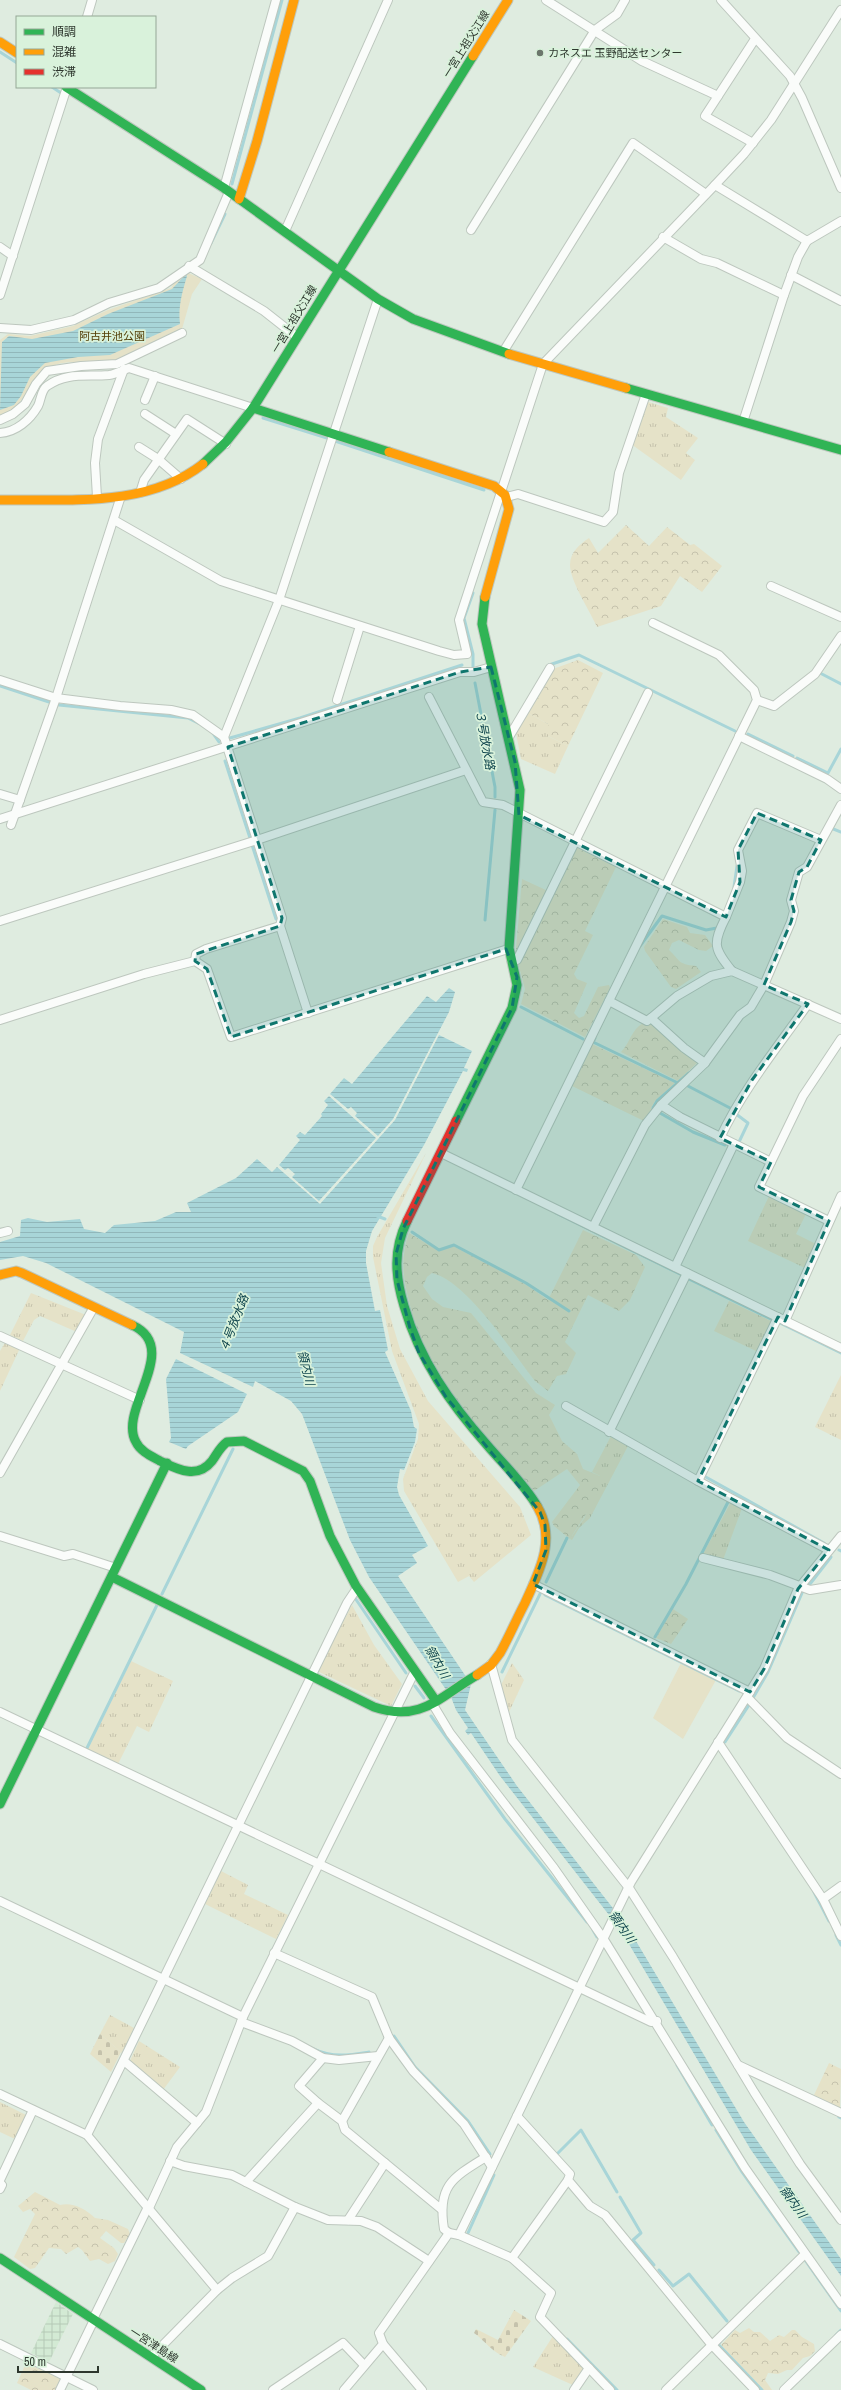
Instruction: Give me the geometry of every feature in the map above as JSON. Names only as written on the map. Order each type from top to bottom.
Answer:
[{"type":"street","points":[[87,16],[92,0]]},
{"type":"street","points":[[0,328],[31,330],[74,320],[109,303],[159,288],[189,266],[200,260],[227,190],[276,0]]},
{"type":"street","points":[[239,199],[257,141],[294,0]]},
{"type":"street","points":[[285,231],[388,0]]},
{"type":"street","name":"一宮上祖父江線","points":[[0,500],[121,496],[156,490],[194,472],[226,444],[254,408],[338,269],[508,0]]},
{"type":"street","points":[[546,0],[642,61],[718,96]]},
{"type":"street","points":[[471,230],[595,30],[617,14],[625,0]]},
{"type":"street","points":[[721,0],[755,40],[790,76],[841,188]]},
{"type":"street","points":[[114,520],[221,582],[454,655],[468,654],[459,620],[504,493],[543,364],[715,185],[753,143],[794,84],[841,10]]},
{"type":"street","points":[[753,143],[705,116],[755,40]]},
{"type":"street","points":[[0,42],[16,52]]},
{"type":"street","points":[[0,295],[67,88]]},
{"type":"street","points":[[69,88],[227,190],[378,299],[414,319],[503,352],[841,450]]},
{"type":"street","points":[[503,352],[633,143],[706,194]]},
{"type":"street","points":[[715,185],[807,241]]},
{"type":"street","points":[[743,422],[791,275],[807,241],[841,221]]},
{"type":"street","points":[[663,238],[701,259],[717,263],[784,295]]},
{"type":"street","points":[[0,247],[13,256]]},
{"type":"street","points":[[189,266],[264,311],[297,337]]},
{"type":"street","points":[[791,275],[841,301]]},
{"type":"street","points":[[224,737],[279,600],[332,433],[378,299]]},
{"type":"street","points":[[0,420],[13,414],[25,404],[36,384],[47,371],[81,366],[117,364],[127,361],[182,333]]},
{"type":"street","points":[[97,497],[95,463],[98,439],[127,361]]},
{"type":"street","points":[[0,433],[11,432],[26,421],[38,406],[45,388],[58,379],[77,374],[110,375],[130,368],[332,433],[504,493],[518,494],[604,522],[613,512],[619,472],[646,394]]},
{"type":"street","points":[[145,400],[155,376]]},
{"type":"street","points":[[145,414],[176,434]]},
{"type":"street","points":[[140,493],[144,480],[187,419],[226,444]]},
{"type":"street","points":[[139,447],[158,459],[181,478]]},
{"type":"street","points":[[112,1577],[392,1714],[405,1714],[424,1709],[491,1664],[511,1630],[543,1564],[546,1550],[545,1525],[540,1512],[519,1482],[443,1392],[419,1353],[410,1328],[397,1280],[396,1254],[403,1229],[512,1008],[517,984],[508,949],[511,934],[520,790],[482,624],[482,601],[508,516],[509,509],[504,493]]},
{"type":"street","points":[[12,825],[56,698],[121,496]]},
{"type":"street","points":[[771,586],[841,617]]},
{"type":"street","points":[[516,1190],[757,700],[754,690],[719,655],[653,623]]},
{"type":"street","points":[[337,700],[360,626]]},
{"type":"street","points":[[757,700],[774,706],[806,683],[815,674],[841,636]]},
{"type":"street","points":[[0,819],[460,672],[474,672],[492,667]]},
{"type":"street","points":[[509,737],[550,668]]},
{"type":"street","points":[[0,680],[56,698],[120,706],[171,710],[193,715],[224,737],[282,918],[280,926],[308,1013]]},
{"type":"street","points":[[511,960],[517,960],[648,693]]},
{"type":"street","points":[[429,697],[483,802],[504,806],[519,815],[726,918]]},
{"type":"street","points":[[739,736],[827,779],[841,789]]},
{"type":"street","points":[[0,921],[257,840],[466,770]]},
{"type":"street","points":[[0,794],[20,800]]},
{"type":"street","points":[[593,1227],[645,1125],[661,1105],[705,1063],[740,1015],[751,1007],[764,985],[791,922],[794,910],[791,900],[799,872],[807,867],[841,804]]},
{"type":"street","points":[[821,840],[757,813],[738,850],[742,871],[740,882],[719,932],[716,948],[732,971],[841,1019]]},
{"type":"street","points":[[195,961],[196,954],[280,926]]},
{"type":"street","points":[[0,1020],[144,974],[195,961],[207,969],[231,1037],[494,952],[508,949]]},
{"type":"street","points":[[609,1001],[647,1021],[677,996],[711,976],[732,971]]},
{"type":"street","points":[[720,1138],[734,1108],[752,1080],[808,1004]]},
{"type":"street","points":[[651,1018],[684,1048],[705,1063]]},
{"type":"street","points":[[829,1222],[758,1187],[803,1096],[841,1039]]},
{"type":"street","points":[[661,1105],[680,1118],[770,1162]]},
{"type":"street","points":[[675,1267],[734,1144]]},
{"type":"street","points":[[441,1153],[841,1348]]},
{"type":"street","points":[[698,1481],[781,1319],[841,1196]]},
{"type":"street","points":[[0,1275],[16,1271],[22,1273],[137,1327],[147,1338],[152,1352],[133,1422],[134,1440],[139,1447],[185,1472],[201,1470],[213,1459],[219,1448],[235,1439],[244,1441],[303,1471],[310,1481],[330,1536],[357,1588],[415,1671],[434,1702],[450,1733],[605,1935],[745,2168],[841,2304]]},
{"type":"street","points":[[608,1432],[687,1273]]},
{"type":"street","points":[[0,1472],[94,1306]]},
{"type":"street","points":[[0,1336],[140,1400]]},
{"type":"street","points":[[566,1406],[608,1432],[829,1550]]},
{"type":"street","points":[[0,1804],[167,1463]]},
{"type":"street","points":[[0,1536],[64,1556],[73,1554],[116,1568]]},
{"type":"street","points":[[459,2235],[624,1897],[764,1669],[801,1586],[841,1536]]},
{"type":"street","points":[[703,1558],[770,1575],[810,1590],[841,1585]]},
{"type":"street","points":[[533,1584],[748,1694],[787,1738],[841,1774]]},
{"type":"street","points":[[87,2135],[347,1603],[357,1588]]},
{"type":"street","points":[[491,1664],[512,1740],[629,1888],[800,2164],[841,2220]]},
{"type":"street","points":[[60,2390],[149,2208],[177,2147],[206,2112],[242,2019],[317,1864],[415,1671]]},
{"type":"street","points":[[0,1712],[650,2022],[657,2022]]},
{"type":"street","points":[[718,1742],[823,1899],[841,1936]]},
{"type":"street","points":[[823,1899],[841,1886]]},
{"type":"street","points":[[0,1901],[164,1979],[242,2019],[292,2041],[323,2058],[339,2060],[378,2056]]},
{"type":"street","points":[[274,1953],[372,1997],[389,2038],[413,2071],[464,2124],[492,2167]]},
{"type":"street","points":[[342,2121],[389,2038]]},
{"type":"street","points":[[323,2058],[299,2086],[342,2121],[345,2130],[441,2209]]},
{"type":"street","points":[[124,2061],[197,2123]]},
{"type":"street","points":[[738,2065],[841,2113]]},
{"type":"street","points":[[0,2094],[87,2135],[217,2290]]},
{"type":"street","points":[[246,2182],[318,2103]]},
{"type":"street","points":[[0,2180],[34,2110]]},
{"type":"street","points":[[512,2258],[568,2180],[570,2174],[517,2116]]},
{"type":"street","points":[[486,2157],[454,2177],[441,2209],[444,2230],[512,2258],[551,2293],[540,2317],[610,2390]]},
{"type":"street","points":[[170,2161],[184,2166],[224,2172],[295,2207],[328,2220],[361,2221],[377,2227],[429,2261]]},
{"type":"street","points":[[348,2220],[385,2163]]},
{"type":"street","points":[[568,2180],[590,2206],[605,2215],[711,2344],[755,2390]]},
{"type":"street","points":[[0,2183],[2,2185],[0,2189]]},
{"type":"street","points":[[151,2357],[217,2290],[232,2278],[268,2256],[295,2207]]},
{"type":"street","points":[[422,2390],[383,2344],[379,2333],[449,2233]]},
{"type":"street","points":[[666,2390],[711,2344],[805,2254]]},
{"type":"street","name":"一宮津島線","points":[[0,2258],[201,2390]]},
{"type":"street","points":[[784,2390],[841,2335]]},
{"type":"street","points":[[273,2390],[343,2343],[364,2365]]},
{"type":"street","points":[[0,2344],[93,2390]]},
{"type":"street","points":[[344,2390],[383,2344]]},
{"type":"street","points":[[574,2390],[589,2368]]},
{"type":"highlighted area","points":[[491,667],[515,762],[519,815],[726,917],[740,882],[738,850],[757,813],[821,840],[807,867],[799,872],[791,900],[794,911],[791,922],[764,985],[808,1004],[752,1080],[720,1138],[771,1162],[759,1187],[829,1221],[785,1321],[778,1317],[698,1481],[829,1550],[798,1589],[764,1669],[750,1692],[533,1584],[546,1550],[545,1525],[540,1512],[446,1397],[419,1353],[410,1328],[397,1280],[396,1254],[403,1229],[512,1008],[517,977],[506,949],[231,1037],[207,969],[195,961],[196,954],[280,926],[282,918],[228,747],[460,672]]},
{"type":"shaded area","points":[[56,2302],[73,2314],[49,2362],[31,2353]]},
{"type":"green space","name":"阿古井池公園","points":[[186,272],[202,279],[192,294],[182,329],[116,362],[72,362],[54,365],[39,374],[16,406],[0,415],[0,340],[8,334],[30,336],[73,326],[108,310],[171,288],[179,275]]},
{"type":"green space","points":[[648,402],[668,408],[666,417],[698,438],[686,453],[695,460],[681,480],[631,444]]},
{"type":"green space","points":[[626,525],[649,546],[667,527],[690,545],[694,544],[722,566],[702,592],[680,576],[661,606],[597,627],[573,579],[570,560],[576,549],[589,538],[598,553]]},
{"type":"green space","points":[[578,660],[603,673],[568,746],[548,736],[548,724],[528,713],[553,669]]},
{"type":"green space","points":[[528,713],[548,724],[548,736],[568,746],[555,774],[521,759],[516,733]]},
{"type":"green space","points":[[578,848],[616,867],[585,931],[593,935],[574,974],[577,979],[587,983],[574,1013],[579,1018],[584,1016],[598,987],[609,985],[610,988],[585,1037],[521,1004],[525,989],[518,963],[573,850]]},
{"type":"green space","points":[[522,879],[548,891],[517,956],[516,949]]},
{"type":"green space","points":[[663,919],[687,927],[690,933],[705,935],[713,946],[706,951],[699,950],[679,940],[672,943],[669,950],[682,963],[696,966],[701,972],[676,989],[671,987],[645,951],[644,947]]},
{"type":"green space","points":[[643,1023],[648,1025],[653,1023],[698,1062],[678,1081],[621,1052],[627,1045],[636,1029]]},
{"type":"green space","points":[[592,1044],[675,1083],[655,1101],[651,1108],[654,1110],[644,1121],[572,1086]]},
{"type":"green space","points":[[426,1153],[385,1238],[381,1263],[387,1306],[400,1349],[428,1401],[520,1507],[531,1535],[474,1582],[469,1576],[458,1582],[404,1491],[403,1479],[418,1439],[419,1424],[392,1351],[373,1257],[373,1246],[377,1237]]},
{"type":"green space","points":[[769,1196],[806,1214],[796,1234],[816,1244],[805,1268],[748,1241]]},
{"type":"green space","points":[[583,1230],[636,1255],[645,1267],[630,1300],[619,1311],[588,1295],[565,1342],[576,1353],[566,1374],[557,1376],[548,1391],[535,1381],[502,1336],[460,1289],[446,1279],[432,1273],[427,1277],[423,1286],[432,1299],[443,1307],[471,1313],[536,1393],[555,1405],[549,1415],[562,1441],[577,1454],[583,1469],[600,1476],[600,1483],[595,1500],[570,1539],[554,1526],[552,1522],[580,1485],[567,1469],[534,1491],[478,1427],[445,1381],[430,1357],[419,1332],[410,1305],[404,1277],[404,1251],[409,1233],[439,1251],[453,1246],[525,1284],[548,1300]]},
{"type":"green space","points":[[31,1293],[86,1315],[77,1332],[40,1316],[34,1320],[23,1341],[10,1335]]},
{"type":"green space","points":[[729,1301],[773,1322],[758,1352],[714,1331]]},
{"type":"green space","points":[[6,1341],[20,1348],[0,1391],[0,1351]]},
{"type":"green space","points":[[841,1375],[841,1440],[815,1427]]},
{"type":"green space","points":[[611,1436],[628,1446],[590,1518],[579,1528],[572,1540],[570,1539],[585,1517],[600,1476],[592,1472]]},
{"type":"green space","points":[[731,1502],[742,1508],[723,1560],[703,1554]]},
{"type":"green space","points":[[352,1605],[374,1645],[402,1684],[391,1706],[317,1671]]},
{"type":"green space","points":[[673,1609],[688,1619],[671,1644],[656,1638]]},
{"type":"green space","points":[[131,1661],[173,1681],[149,1732],[137,1726],[118,1764],[88,1749]]},
{"type":"green space","points":[[512,1663],[524,1680],[509,1712],[507,1705],[505,1705],[501,1685]]},
{"type":"green space","points":[[681,1663],[716,1680],[683,1739],[653,1718]]},
{"type":"green space","points":[[221,1871],[248,1885],[244,1894],[288,1915],[276,1939],[205,1904]]},
{"type":"green space","points":[[110,2015],[134,2028],[122,2053],[100,2034]]},
{"type":"green space","points":[[100,2034],[121,2052],[111,2072],[90,2054]]},
{"type":"green space","points":[[139,2041],[180,2067],[163,2090],[129,2063]]},
{"type":"green space","points":[[829,2063],[841,2069],[840,2108],[814,2095]]},
{"type":"green space","points":[[0,2102],[28,2116],[17,2140],[0,2132]]},
{"type":"green space","points":[[35,2192],[60,2205],[74,2205],[95,2218],[108,2220],[128,2229],[130,2234],[124,2243],[121,2243],[106,2231],[100,2238],[114,2248],[118,2254],[115,2261],[108,2264],[99,2259],[90,2261],[78,2247],[66,2254],[61,2249],[49,2248],[35,2268],[30,2269],[14,2257],[35,2214],[30,2209],[23,2212],[18,2206]]},
{"type":"green space","points":[[514,2310],[531,2321],[505,2357],[492,2349],[474,2333],[476,2329],[498,2340]]},
{"type":"green space","points":[[749,2328],[754,2332],[760,2332],[770,2341],[779,2335],[784,2337],[792,2330],[795,2330],[802,2337],[814,2344],[815,2351],[810,2356],[803,2358],[792,2370],[787,2370],[778,2374],[768,2373],[765,2380],[772,2390],[763,2390],[721,2345],[735,2330],[740,2333]]},
{"type":"green space","points":[[553,2336],[585,2367],[575,2386],[533,2367]]},
{"type":"green space","points":[[26,2363],[61,2379],[56,2390],[31,2390],[17,2383]]},
{"type":"water","name":"阿古井池公園","points":[[186,274],[187,276],[180,305],[180,324],[110,355],[78,357],[45,363],[30,377],[21,396],[14,405],[0,410],[2,342],[9,336],[32,339],[73,331],[108,314],[172,289]]},
{"type":"water","points":[[449,988],[455,992],[449,1012],[393,1119],[378,1136],[355,1116],[357,1113],[351,1107],[348,1109],[330,1094],[344,1078],[352,1084],[427,996],[436,1002]]},
{"type":"water","points":[[439,1035],[472,1051],[464,1068],[468,1069],[467,1072],[463,1071],[424,1145],[372,1231],[366,1251],[366,1263],[375,1311],[380,1310],[388,1350],[385,1352],[411,1411],[414,1427],[417,1429],[415,1442],[404,1470],[400,1469],[397,1487],[399,1495],[428,1546],[412,1555],[417,1563],[398,1576],[471,1684],[465,1710],[517,1786],[627,1926],[744,2122],[841,2259],[841,2276],[751,2150],[620,1929],[500,1776],[471,1733],[468,1735],[465,1731],[468,1728],[456,1710],[451,1697],[369,1577],[350,1540],[302,1414],[291,1401],[255,1381],[253,1387],[180,1353],[184,1332],[46,1263],[23,1256],[0,1260],[0,1242],[20,1236],[21,1220],[28,1218],[47,1222],[80,1219],[84,1229],[105,1233],[114,1225],[155,1221],[176,1212],[191,1212],[187,1203],[236,1178],[257,1159],[272,1172],[277,1167],[320,1204],[395,1120]]},
{"type":"water","points":[[329,1096],[376,1138],[319,1201],[292,1177],[295,1174],[288,1168],[285,1170],[279,1165],[300,1140],[296,1136],[300,1132],[305,1135],[322,1116],[321,1114],[328,1105],[324,1101]]},
{"type":"water","points":[[176,1359],[247,1394],[238,1412],[188,1446],[186,1449],[169,1442],[171,1438],[166,1379]]},
{"type":"waterway","points":[[232,184],[282,0]]},
{"type":"waterway","points":[[0,52],[16,62]]},
{"type":"waterway","points":[[54,88],[61,93]]},
{"type":"waterway","points":[[211,243],[225,214]]},
{"type":"waterway","points":[[263,418],[327,438]]},
{"type":"waterway","points":[[335,441],[484,490]]},
{"type":"waterway","name":"３号放水路","points":[[473,593],[464,618],[473,654],[473,668]]},
{"type":"waterway","points":[[549,665],[579,655],[735,731]]},
{"type":"waterway","points":[[230,738],[300,718],[462,665]]},
{"type":"waterway","points":[[820,673],[841,684]]},
{"type":"waterway","name":"３号放水路","points":[[475,683],[495,787],[495,797]]},
{"type":"waterway","points":[[0,686],[49,702]]},
{"type":"waterway","points":[[59,705],[188,718],[198,723]]},
{"type":"waterway","points":[[212,732],[219,742]]},
{"type":"waterway","points":[[748,734],[793,756]]},
{"type":"waterway","points":[[797,758],[828,773],[841,749]]},
{"type":"waterway","points":[[225,761],[250,838]]},
{"type":"waterway","name":"３号放水路","points":[[485,920],[495,810]]},
{"type":"waterway","points":[[831,828],[841,832]]},
{"type":"waterway","points":[[252,845],[276,919]]},
{"type":"waterway","points":[[734,887],[737,866]]},
{"type":"waterway","points":[[640,946],[662,916],[706,930],[717,928]]},
{"type":"waterway","points":[[521,1007],[583,1039]]},
{"type":"waterway","points":[[595,1038],[593,1042],[678,1083]]},
{"type":"waterway","points":[[653,1108],[657,1101],[689,1073]]},
{"type":"waterway","points":[[688,1086],[730,1108]]},
{"type":"waterway","points":[[660,1113],[693,1132],[725,1145]]},
{"type":"waterway","points":[[736,1114],[748,1123],[739,1142]]},
{"type":"waterway","points":[[556,1213],[682,1275]]},
{"type":"waterway","points":[[377,1216],[385,1219]]},
{"type":"waterway","points":[[412,1232],[439,1250],[454,1245],[526,1283],[569,1311]]},
{"type":"waterway","points":[[689,1279],[773,1320]]},
{"type":"waterway","points":[[780,1323],[841,1353]]},
{"type":"waterway","points":[[162,1594],[233,1449]]},
{"type":"waterway","points":[[704,1476],[824,1543]]},
{"type":"waterway","points":[[655,1637],[686,1584],[728,1502]]},
{"type":"waterway","points":[[546,1582],[567,1538]]},
{"type":"waterway","points":[[810,1584],[831,1557]]},
{"type":"waterway","points":[[753,1698],[768,1672],[802,1593]]},
{"type":"waterway","points":[[502,1672],[540,1594]]},
{"type":"waterway","points":[[545,1595],[739,1691]]},
{"type":"waterway","points":[[355,1598],[406,1673]]},
{"type":"waterway","points":[[87,1748],[157,1605]]},
{"type":"waterway","points":[[415,1686],[424,1698]]},
{"type":"waterway","points":[[725,1742],[749,1705]]},
{"type":"waterway","points":[[431,1716],[505,1819],[587,1922]]},
{"type":"waterway","points":[[814,1892],[829,1921]]},
{"type":"waterway","points":[[593,1930],[597,1937]]},
{"type":"waterway","points":[[836,1935],[841,1945]]},
{"type":"waterway","points":[[394,2036],[415,2067],[468,2121],[490,2154]]},
{"type":"waterway","points":[[314,2049],[334,2055],[369,2052]]},
{"type":"waterway","points":[[677,2065],[712,2125]]},
{"type":"waterway","points":[[558,2153],[581,2130],[617,2192]]},
{"type":"waterway","points":[[716,2130],[742,2172],[799,2252]]},
{"type":"waterway","points":[[468,2233],[494,2175]]},
{"type":"waterway","points":[[620,2197],[641,2233],[633,2240],[654,2265]]},
{"type":"waterway","points":[[805,2260],[841,2311]]},
{"type":"waterway","points":[[659,2270],[673,2286],[689,2274],[727,2321]]},
{"type":"waterway","points":[[836,2335],[841,2330]]},
{"type":"waterway","points":[[567,2339],[617,2390]]},
{"type":"waterway","points":[[720,2342],[718,2344],[762,2390]]},
{"type":"traffic: fast","points":[[203,464],[226,442],[253,408],[473,56]]},
{"type":"traffic: fast","points":[[68,88],[224,188],[378,299],[413,319],[509,354]]},
{"type":"traffic: fast","points":[[626,388],[841,450]]},
{"type":"traffic: fast","points":[[253,408],[389,452]]},
{"type":"traffic: fast","points":[[456,1121],[512,1008],[517,985],[509,948],[520,790],[482,624],[485,597]]},
{"type":"traffic: fast","points":[[407,1221],[399,1242],[397,1274],[404,1306],[419,1345],[449,1397],[473,1429],[520,1482],[537,1506]]},
{"type":"traffic: fast","points":[[132,1325],[146,1335],[151,1348],[151,1364],[135,1413],[132,1429],[136,1442],[140,1448],[166,1464],[180,1470],[193,1471],[206,1467],[212,1461],[220,1448],[227,1442],[244,1441],[303,1471],[310,1481],[330,1536],[356,1586],[436,1701]]},
{"type":"traffic: fast","points":[[0,1804],[167,1463]]},
{"type":"traffic: fast","points":[[112,1577],[374,1707],[390,1711],[405,1712],[417,1710],[440,1699],[477,1675]]},
{"type":"traffic: fast","points":[[0,2258],[201,2390]]},
{"type":"traffic: slow","points":[[239,199],[257,141],[294,0]]},
{"type":"traffic: slow","points":[[473,56],[508,0]]},
{"type":"traffic: slow","points":[[0,42],[16,52]]},
{"type":"traffic: slow","points":[[509,354],[626,388]]},
{"type":"traffic: slow","points":[[389,452],[494,486],[505,495],[509,509],[485,597]]},
{"type":"traffic: slow","points":[[0,500],[79,500],[132,494],[157,488],[181,478],[203,464]]},
{"type":"traffic: slow","points":[[0,1275],[16,1271],[22,1273],[132,1325]]},
{"type":"traffic: slow","points":[[477,1675],[491,1665],[500,1653],[536,1579],[544,1555],[546,1543],[546,1531],[543,1518],[537,1506]]},
{"type":"traffic: jam","points":[[407,1221],[456,1121]]},
{"type":"place","name":"カネスエ 玉野配送センター","points":[[540,53]]},
{"type":"water label","name":"４号放水路","points":[[234,1323]]},
{"type":"water label","name":"領内川","points":[[306,1368]]},
{"type":"water label","name":"領内川","points":[[437,1662]]},
{"type":"water label","name":"領内川","points":[[622,1927]]},
{"type":"water label","name":"領内川","points":[[793,2202]]}]
